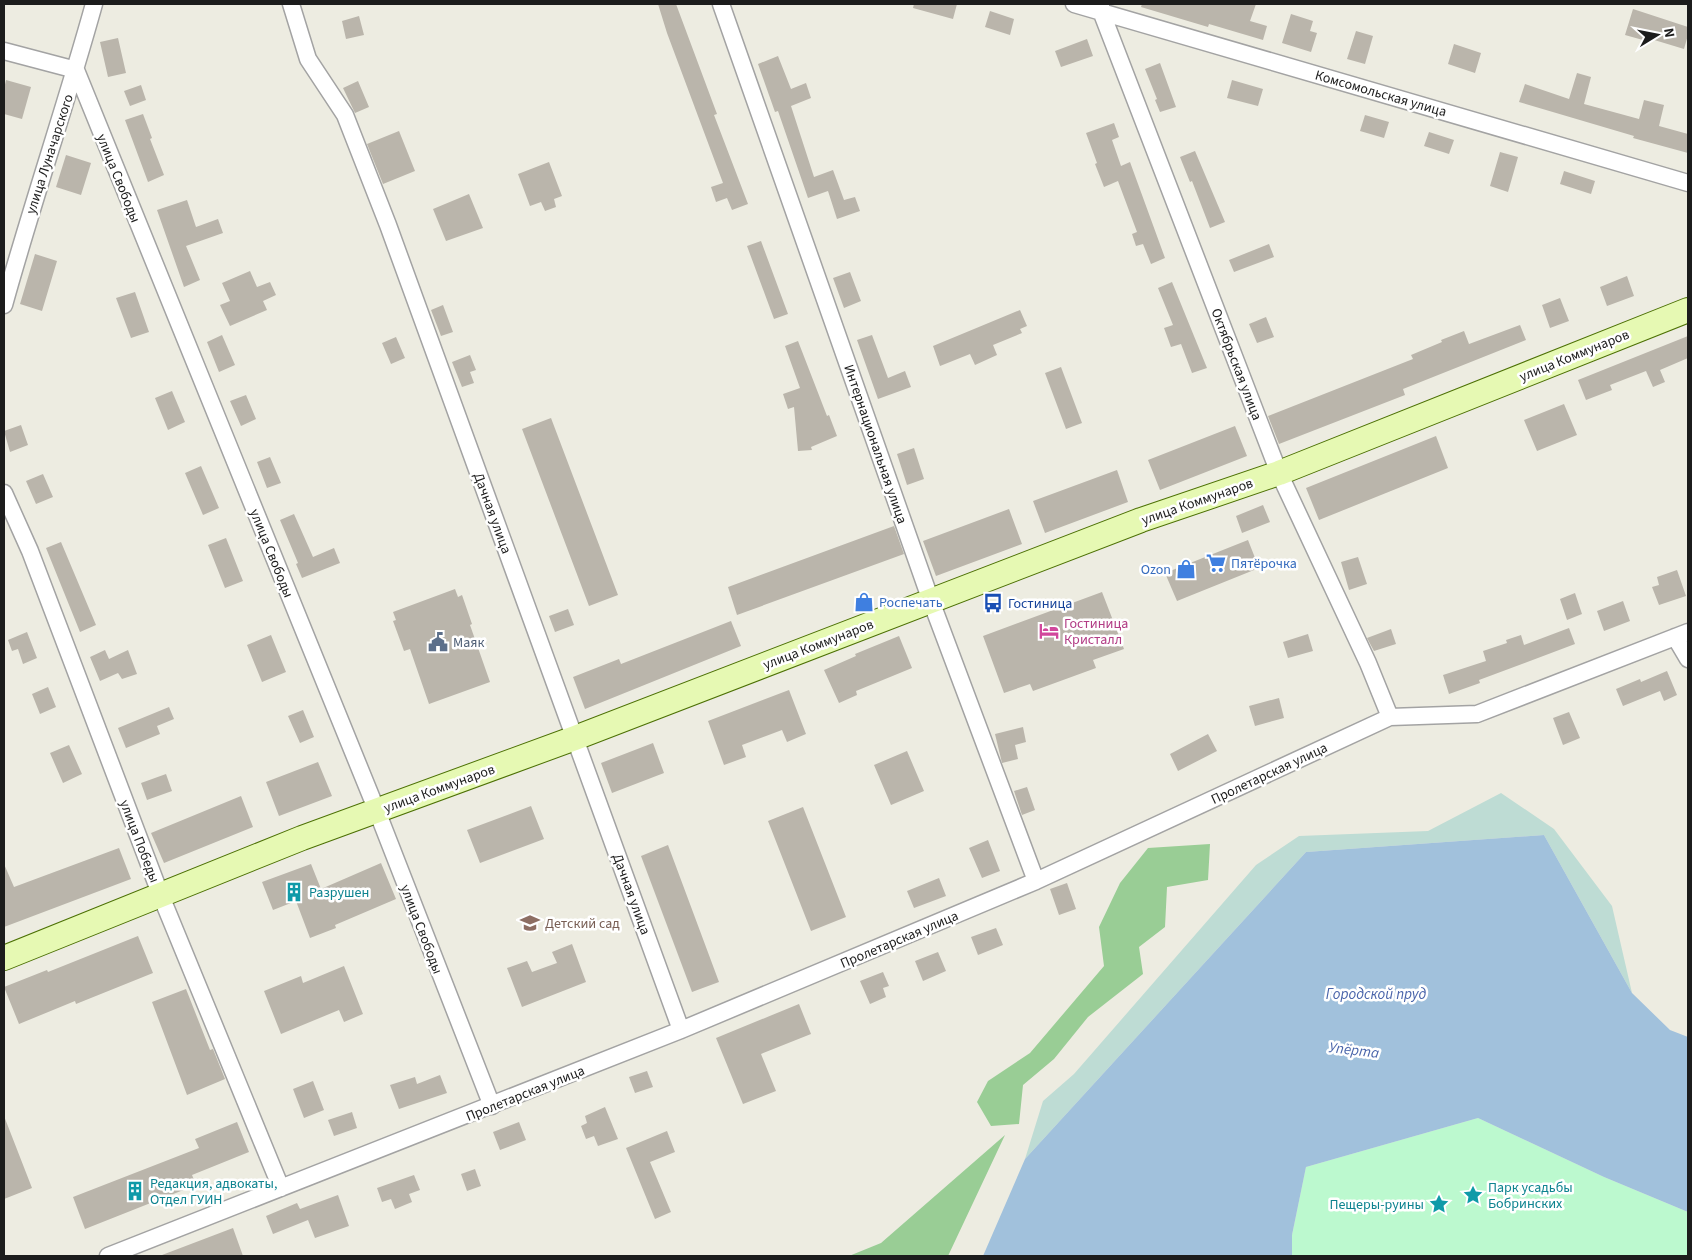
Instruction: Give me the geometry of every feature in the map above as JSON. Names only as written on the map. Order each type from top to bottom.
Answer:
[{"type":"main road","name":"улица Коммунаров","points":[[4,958],[302,838],[575,738],[1141,520],[1279,473],[1688,310]]},
{"type":"street","name":"улица Луначарского","points":[[4,305],[27,224],[76,70],[94,4]]},
{"type":"street","name":"Дачная улица","points":[[291,4],[308,59],[346,115],[681,1030]]},
{"type":"street","name":"Интернациональная улица","points":[[722,4],[931,601],[1036,881]]},
{"type":"street","name":"Комсомольская улица","points":[[1074,4],[1101,7],[1688,183]]},
{"type":"street","name":"Октябрьская улица","points":[[1101,7],[1279,473],[1368,663],[1390,717]]},
{"type":"street","points":[[4,51],[76,70]]},
{"type":"street","name":"улица Свободы","points":[[76,70],[377,811],[492,1106]]},
{"type":"street","name":"улица Победы","points":[[4,493],[30,550],[161,896],[281,1188]]},
{"type":"street","points":[[1682,634],[1688,659]]},
{"type":"street","name":"Пролетарская улица","points":[[108,1256],[681,1030],[1036,881],[1390,717],[1477,714],[1682,634]]},
{"type":"green space","points":[[1210,844],[1208,880],[1167,887],[1165,927],[1139,947],[1143,974],[1088,1017],[1054,1059],[1023,1085],[1019,1124],[991,1126],[977,1102],[988,1081],[1030,1053],[1104,966],[1099,927],[1120,883],[1148,848]]},
{"type":"green space","name":"Парк усадьбы Бобринских","points":[[1478,1118],[1604,1177],[1688,1212],[1688,1256],[1292,1256],[1292,1235],[1306,1167]]},
{"type":"green space","points":[[1005,1135],[948,1256],[849,1256],[881,1243]]},
{"type":"shaded area","points":[[1501,793],[1554,829],[1612,906],[1632,993],[1544,835],[1306,852],[1025,1159],[1043,1101],[1074,1074],[1256,865],[1299,836],[1428,831]]},
{"type":"water","name":"Городской пруд","points":[[1544,835],[1632,993],[1670,1030],[1688,1037],[1688,1212],[1604,1177],[1478,1118],[1306,1167],[1292,1235],[1292,1256],[983,1256],[1025,1159],[1306,852]]},
{"type":"building","points":[[658,4],[676,4],[717,114],[714,115],[748,204],[732,210],[727,198],[716,202],[711,187],[723,183]]},
{"type":"building","points":[[914,4],[957,4],[953,19],[913,8]]},
{"type":"building","points":[[1142,4],[1256,4],[1250,21],[1267,26],[1263,40],[1209,24],[1208,27],[1141,7]]},
{"type":"building","points":[[1633,9],[1688,27],[1684,49],[1651,39],[1650,42],[1625,35]]},
{"type":"building","points":[[990,11],[1014,19],[1010,35],[985,27]]},
{"type":"building","points":[[1291,14],[1313,21],[1310,31],[1317,33],[1311,52],[1282,43]]},
{"type":"building","points":[[359,16],[364,35],[346,39],[342,21]]},
{"type":"building","points":[[1356,31],[1373,36],[1365,64],[1347,59]]},
{"type":"building","points":[[118,38],[126,73],[108,77],[100,42]]},
{"type":"building","points":[[1087,39],[1093,56],[1061,67],[1055,51]]},
{"type":"building","points":[[1454,44],[1481,53],[1475,73],[1448,64]]},
{"type":"building","points":[[778,56],[791,89],[806,83],[811,98],[791,106],[814,177],[833,170],[844,200],[855,197],[860,211],[837,219],[828,191],[808,198],[778,111],[775,112],[758,64]]},
{"type":"building","points":[[1160,63],[1176,107],[1160,112],[1145,69]]},
{"type":"building","points":[[1577,73],[1591,77],[1584,104],[1639,119],[1644,100],[1664,105],[1659,126],[1688,134],[1688,153],[1633,138],[1634,136],[1519,102],[1525,84],[1569,99]]},
{"type":"building","points":[[6,80],[31,87],[22,119],[4,114]]},
{"type":"building","points":[[1232,80],[1263,89],[1258,106],[1227,98]]},
{"type":"building","points":[[358,81],[369,107],[355,113],[343,88]]},
{"type":"building","points":[[141,85],[146,100],[130,106],[124,91]]},
{"type":"building","points":[[143,114],[152,138],[150,139],[164,175],[148,182],[125,120]]},
{"type":"building","points":[[1365,115],[1389,122],[1384,138],[1360,131]]},
{"type":"building","points":[[1114,123],[1119,137],[1112,140],[1121,166],[1130,162],[1165,258],[1151,264],[1143,244],[1136,246],[1132,234],[1137,232],[1118,181],[1104,187],[1086,133]]},
{"type":"building","points":[[399,131],[415,171],[383,184],[367,144]]},
{"type":"building","points":[[1429,132],[1454,140],[1449,154],[1424,146]]},
{"type":"building","points":[[1195,151],[1225,222],[1210,228],[1192,181],[1190,182],[1180,157]]},
{"type":"building","points":[[1500,152],[1518,157],[1508,192],[1490,186]]},
{"type":"building","points":[[66,155],[91,163],[81,195],[56,187]]},
{"type":"building","points":[[549,162],[562,196],[554,199],[556,207],[545,211],[541,202],[530,206],[518,174]]},
{"type":"building","points":[[1564,171],[1595,181],[1591,194],[1560,184]]},
{"type":"building","points":[[469,194],[483,228],[446,241],[433,209]]},
{"type":"building","points":[[187,200],[196,227],[218,219],[223,233],[186,246],[200,280],[184,287],[157,210]]},
{"type":"building","points":[[761,241],[788,314],[774,319],[747,246]]},
{"type":"building","points":[[1269,244],[1274,257],[1234,272],[1229,260]]},
{"type":"building","points":[[35,254],[57,261],[42,311],[20,304]]},
{"type":"building","points":[[250,271],[257,287],[270,282],[276,295],[263,301],[267,310],[230,326],[220,305],[230,301],[222,283]]},
{"type":"building","points":[[850,272],[861,301],[844,308],[833,278]]},
{"type":"building","points":[[1627,276],[1634,296],[1607,306],[1600,287]]},
{"type":"building","points":[[1172,282],[1207,368],[1192,373],[1181,344],[1171,347],[1164,328],[1173,325],[1158,288]]},
{"type":"building","points":[[135,292],[149,332],[131,338],[116,298]]},
{"type":"building","points":[[1560,298],[1569,321],[1550,328],[1542,305]]},
{"type":"building","points":[[443,305],[453,332],[441,336],[431,310]]},
{"type":"building","points":[[1020,310],[1027,326],[1020,329],[1022,333],[993,345],[997,355],[975,365],[970,354],[940,366],[933,346]]},
{"type":"building","points":[[1266,317],[1274,337],[1257,343],[1249,324]]},
{"type":"building","points":[[1520,325],[1526,340],[1403,389],[1405,395],[1279,444],[1268,416],[1413,359],[1411,355],[1464,331],[1469,344]]},
{"type":"building","points":[[222,335],[235,365],[219,372],[207,342]]},
{"type":"building","points":[[872,335],[888,378],[905,371],[911,387],[878,399],[857,340]]},
{"type":"building","points":[[1688,336],[1688,358],[1660,370],[1665,382],[1653,387],[1646,371],[1610,385],[1612,390],[1586,400],[1578,380]]},
{"type":"building","points":[[396,337],[405,358],[391,364],[382,343]]},
{"type":"building","points":[[798,341],[827,416],[829,415],[837,436],[811,447],[812,450],[798,451],[794,407],[788,409],[783,394],[800,388],[785,346]]},
{"type":"building","points":[[470,355],[476,370],[470,372],[474,383],[462,387],[452,362]]},
{"type":"building","points":[[1061,367],[1082,423],[1066,429],[1045,373]]},
{"type":"building","points":[[172,391],[185,422],[168,430],[155,398]]},
{"type":"building","points":[[246,395],[256,419],[241,426],[230,401]]},
{"type":"building","points":[[1564,404],[1577,435],[1537,451],[1524,420]]},
{"type":"building","points":[[551,418],[618,595],[589,606],[522,429]]},
{"type":"building","points":[[21,425],[28,445],[10,452],[4,431]]},
{"type":"building","points":[[1235,426],[1247,456],[1160,490],[1148,460]]},
{"type":"building","points":[[1436,436],[1448,468],[1319,520],[1306,488]]},
{"type":"building","points":[[914,448],[924,479],[907,485],[897,454]]},
{"type":"building","points":[[270,457],[281,483],[267,488],[257,462]]},
{"type":"building","points":[[201,466],[219,508],[203,515],[185,473]]},
{"type":"building","points":[[1117,470],[1128,502],[1045,533],[1033,501]]},
{"type":"building","points":[[43,474],[53,497],[36,504],[26,481]]},
{"type":"building","points":[[1263,505],[1270,522],[1242,533],[1236,516]]},
{"type":"building","points":[[1009,509],[1022,544],[936,576],[923,541]]},
{"type":"building","points":[[294,514],[313,557],[334,548],[340,563],[302,578],[296,564],[298,563],[280,520]]},
{"type":"building","points":[[894,526],[904,554],[737,615],[728,587]]},
{"type":"building","points":[[226,538],[243,581],[225,588],[208,545]]},
{"type":"building","points":[[1248,540],[1259,568],[1177,601],[1165,573]]},
{"type":"building","points":[[61,542],[96,625],[80,632],[46,548]]},
{"type":"building","points":[[1358,557],[1367,584],[1349,590],[1341,562]]},
{"type":"building","points":[[1677,570],[1686,596],[1659,605],[1652,587],[1659,585],[1657,577]]},
{"type":"building","name":"Маяк","points":[[455,589],[458,597],[462,595],[472,624],[470,625],[490,682],[429,704],[410,649],[404,651],[393,621],[396,620],[393,612]]},
{"type":"building","points":[[1102,592],[1124,649],[1093,660],[1096,668],[1033,691],[1030,684],[1004,693],[983,636]]},
{"type":"building","points":[[1575,593],[1582,614],[1567,620],[1560,599]]},
{"type":"building","points":[[1623,601],[1630,621],[1604,631],[1597,611]]},
{"type":"building","points":[[568,609],[574,625],[555,632],[549,616]]},
{"type":"building","points":[[731,621],[741,646],[585,709],[573,677],[619,659],[621,664]]},
{"type":"building","points":[[1569,628],[1575,644],[1479,680],[1480,683],[1449,694],[1443,675],[1486,661],[1483,651],[1507,643],[1506,640],[1521,635],[1524,645]]},
{"type":"building","points":[[1391,629],[1396,644],[1374,651],[1367,638]]},
{"type":"building","points":[[27,632],[37,658],[23,664],[18,649],[12,651],[8,640]]},
{"type":"building","points":[[1308,634],[1313,651],[1288,658],[1283,642]]},
{"type":"building","points":[[271,635],[286,672],[262,682],[247,645]]},
{"type":"building","points":[[899,636],[912,668],[856,691],[857,695],[839,703],[824,670],[856,656],[855,654]]},
{"type":"building","points":[[105,650],[109,659],[128,650],[137,674],[122,679],[118,673],[100,681],[90,657]]},
{"type":"building","points":[[1667,671],[1677,695],[1664,701],[1660,691],[1623,706],[1616,689],[1640,679],[1641,682]]},
{"type":"building","points":[[48,687],[56,707],[40,714],[32,694]]},
{"type":"building","points":[[789,690],[806,734],[787,742],[782,730],[742,745],[746,757],[724,765],[708,721]]},
{"type":"building","points":[[1279,698],[1284,718],[1255,726],[1249,706]]},
{"type":"building","points":[[169,707],[174,719],[157,726],[160,734],[126,748],[118,728]]},
{"type":"building","points":[[303,710],[314,737],[300,743],[288,716]]},
{"type":"building","points":[[1569,712],[1580,738],[1563,745],[1553,718]]},
{"type":"building","points":[[1023,727],[1026,742],[1015,745],[1018,759],[1002,763],[995,734]]},
{"type":"building","points":[[1208,734],[1217,751],[1178,771],[1170,754]]},
{"type":"building","points":[[653,743],[664,773],[612,793],[601,763]]},
{"type":"building","points":[[69,745],[82,774],[63,783],[50,753]]},
{"type":"building","points":[[907,751],[924,791],[891,805],[874,765]]},
{"type":"building","points":[[318,762],[332,796],[279,816],[266,782]]},
{"type":"building","points":[[166,774],[172,791],[147,800],[141,783]]},
{"type":"building","points":[[1027,787],[1035,810],[1022,815],[1014,791]]},
{"type":"building","points":[[241,796],[253,827],[164,863],[151,833]]},
{"type":"building","points":[[531,806],[544,839],[480,863],[467,830]]},
{"type":"building","points":[[803,807],[846,917],[811,931],[768,821]]},
{"type":"building","points":[[988,840],[1000,871],[982,878],[969,848]]},
{"type":"building","points":[[668,845],[719,982],[692,992],[641,856]]},
{"type":"building","points":[[119,848],[131,879],[4,927],[4,864],[14,887]]},
{"type":"building","points":[[381,863],[396,899],[335,925],[336,928],[310,938],[296,901],[273,910],[262,882],[311,864],[321,889]]},
{"type":"building","points":[[939,878],[946,896],[914,908],[907,891]]},
{"type":"building","points":[[1067,883],[1076,909],[1059,915],[1050,889]]},
{"type":"building","points":[[996,928],[1003,945],[978,955],[971,937]]},
{"type":"building","points":[[138,936],[153,973],[76,1004],[75,1001],[19,1024],[4,987],[47,970],[48,972]]},
{"type":"building","points":[[572,944],[586,982],[522,1007],[507,968],[527,961],[532,972],[557,963],[552,952]]},
{"type":"building","points":[[938,952],[946,971],[923,981],[915,961]]},
{"type":"building","points":[[344,966],[363,1014],[344,1022],[339,1010],[281,1034],[264,991],[301,976],[303,983]]},
{"type":"building","points":[[883,972],[889,986],[883,988],[886,997],[870,1004],[860,981]]},
{"type":"building","points":[[186,989],[210,1050],[213,1049],[225,1079],[187,1095],[152,1002]]},
{"type":"building","points":[[799,1004],[811,1034],[761,1054],[776,1091],[743,1104],[716,1038]]},
{"type":"building","points":[[647,1071],[653,1087],[635,1093],[629,1077]]},
{"type":"building","points":[[440,1075],[447,1093],[399,1109],[390,1085],[415,1077],[417,1084]]},
{"type":"building","points":[[313,1081],[324,1110],[304,1118],[293,1089]]},
{"type":"building","points":[[605,1107],[618,1139],[598,1146],[594,1136],[586,1139],[581,1126],[587,1123],[585,1116]]},
{"type":"building","points":[[352,1112],[357,1128],[334,1136],[328,1120]]},
{"type":"building","points":[[4,1116],[32,1188],[4,1199]]},
{"type":"building","name":"Редакция, адвокаты, Отдел ГУИН","points":[[237,1122],[249,1152],[192,1175],[196,1185],[85,1229],[73,1197],[199,1148],[195,1139]]},
{"type":"building","points":[[519,1122],[526,1140],[500,1150],[493,1132]]},
{"type":"building","points":[[667,1131],[675,1152],[650,1162],[671,1212],[655,1219],[626,1148]]},
{"type":"building","points":[[475,1169],[481,1186],[467,1191],[461,1174]]},
{"type":"building","points":[[414,1175],[420,1190],[409,1194],[412,1202],[395,1209],[391,1199],[382,1202],[377,1188]]},
{"type":"building","points":[[338,1195],[349,1226],[315,1238],[308,1220],[273,1234],[266,1216],[297,1203],[300,1209]]},
{"type":"building","points":[[233,1228],[243,1256],[162,1256],[162,1255]]},
{"type":"place","name":"Пятёрочка","points":[[1216,563]]},
{"type":"place","name":"Ozon","points":[[1186,569]]},
{"type":"place","name":"Роспечать","points":[[864,602]]},
{"type":"place","name":"Гостиница","points":[[993,603]]},
{"type":"place","name":"Гостиница Кристалл","points":[[1049,631]]},
{"type":"place","name":"Маяк","points":[[438,642]]},
{"type":"place","name":"Разрушен","points":[[294,892]]},
{"type":"place","name":"Детский сад","points":[[530,923]]},
{"type":"place","name":"Редакция, адвокаты, Отдел ГУИН","points":[[135,1191]]},
{"type":"place","name":"Парк усадьбы Бобринских","points":[[1473,1195]]},
{"type":"place","name":"Пещеры-руины","points":[[1439,1204]]},
{"type":"water label","name":"Упёрта","points":[[1354,1050]]}]
